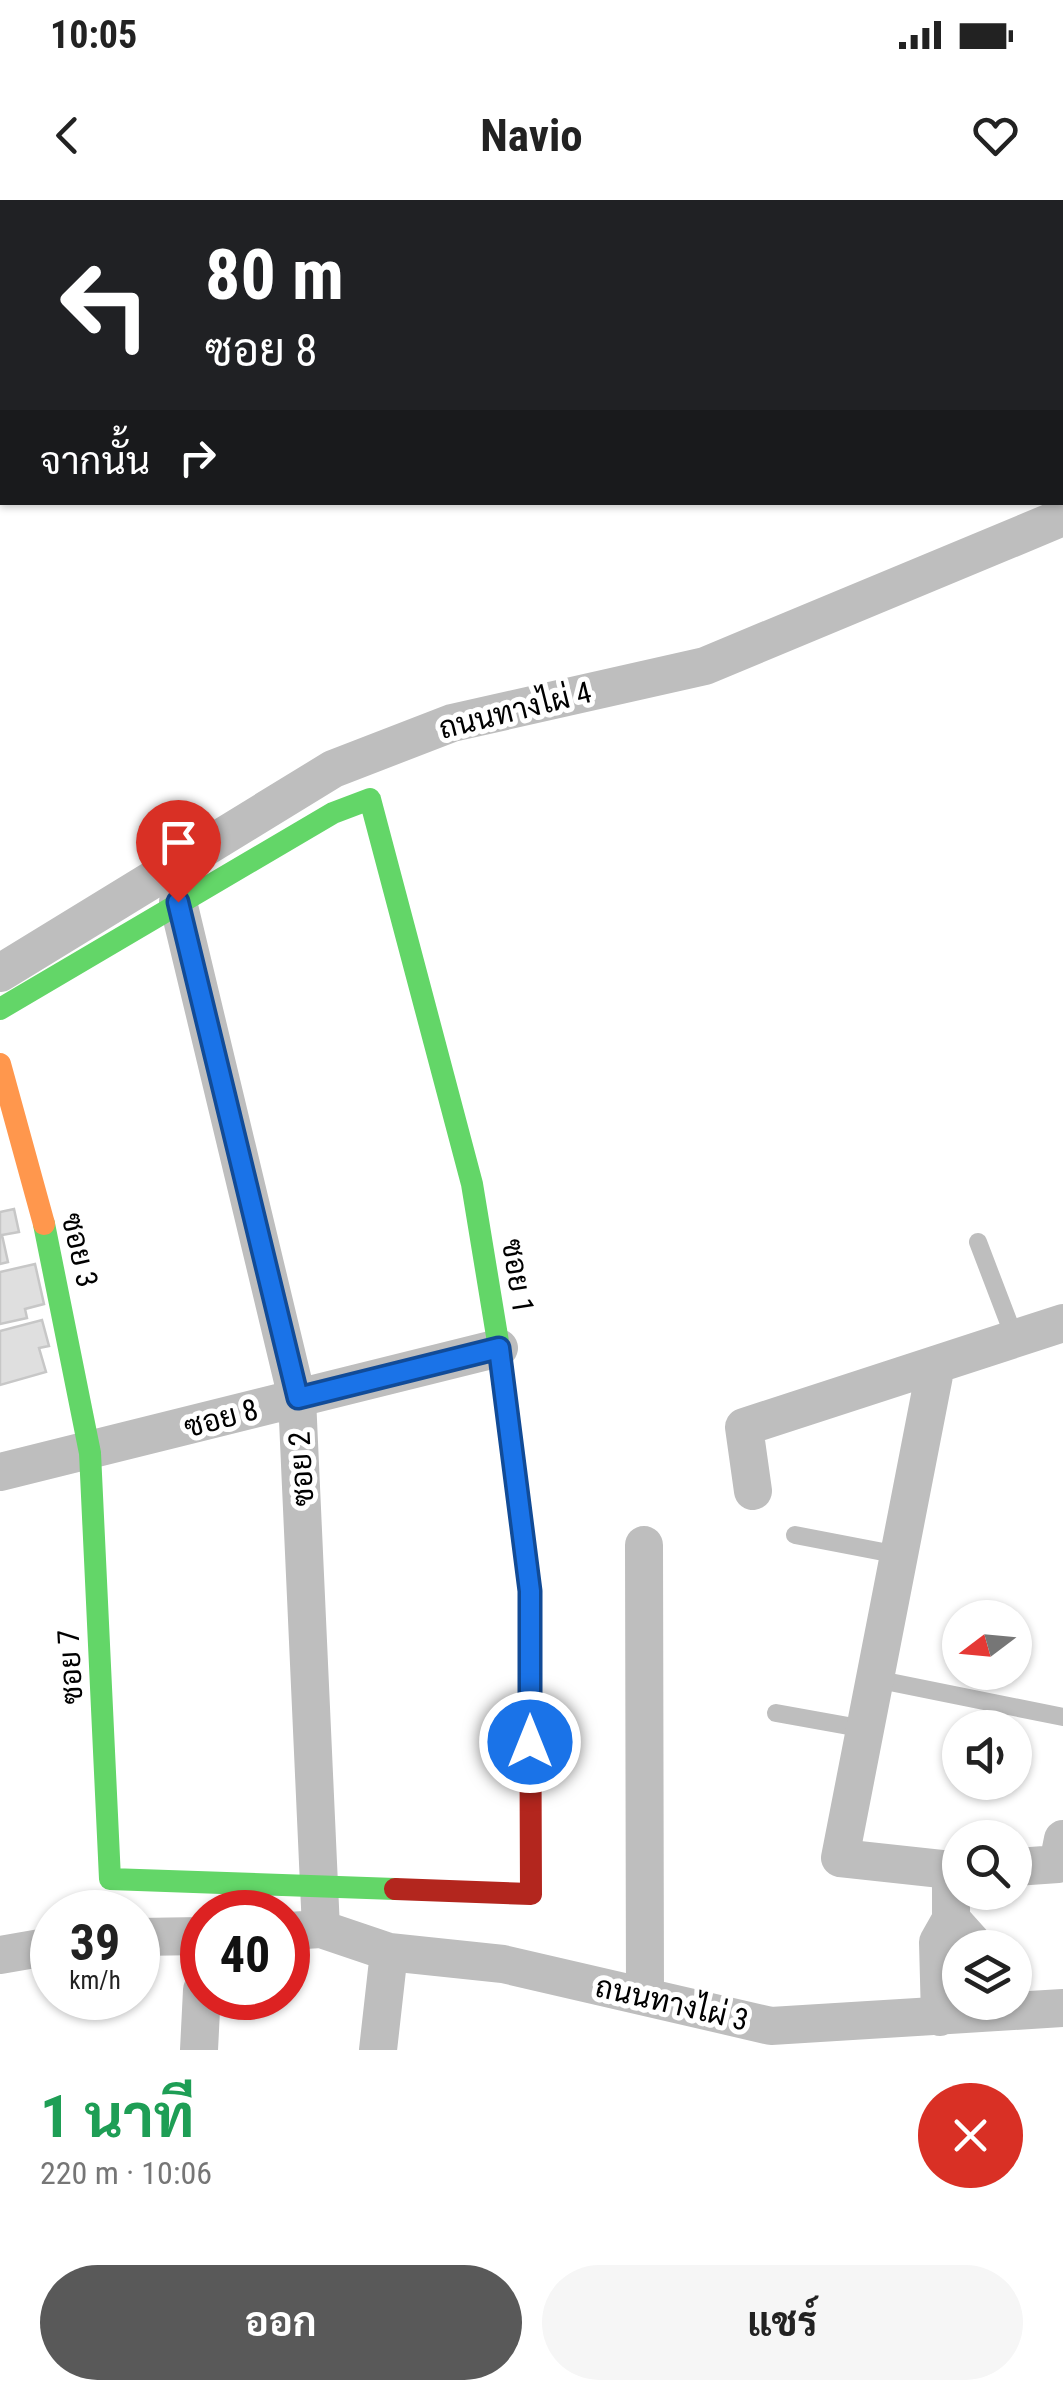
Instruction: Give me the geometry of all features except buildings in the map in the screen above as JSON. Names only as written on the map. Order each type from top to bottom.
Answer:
[{"type":"street","name":"ถนนทางไผ่ 4","points":[[0,973],[249,819],[359,758],[452,723],[705,666],[1063,517]]},
{"type":"street","name":"ซอย 1","points":[[178,902],[333,813],[370,799],[472,1184],[499,1348],[530,1591],[531,1894],[320,1884]]},
{"type":"street","points":[[0,1008],[178,902]]},
{"type":"street","name":"ซอย 2","points":[[178,902],[298,1398],[320,1884],[310,1913]]},
{"type":"street","name":"ซอย 3","points":[[0,1064],[53,1259],[90,1453]]},
{"type":"street","points":[[753,1491],[744,1427],[1063,1323]]},
{"type":"street","name":"ซอย 8","points":[[0,1472],[90,1453],[499,1348]]},
{"type":"street","points":[[936,1365],[840,1858],[942,1869]]},
{"type":"street","name":"ซอย 7","points":[[90,1453],[110,1879],[320,1884]]},
{"type":"street","points":[[644,1545],[645,1996]]},
{"type":"street","points":[[1032,1866],[1058,1864],[1063,1839]]},
{"type":"street","points":[[940,2017],[938,1942],[952,1910]]},
{"type":"street","points":[[951,1919],[961,1930]]},
{"type":"street","name":"ถนนทางไผ่ 3","points":[[310,1932],[389,1952],[503,1964],[808,2037],[940,2017]]},
{"type":"street","points":[[0,1955],[30,1950]]},
{"type":"street","points":[[378,2050],[389,1952]]},
{"type":"street","name":"ถนนทางไผ่ 3","points":[[1032,2008],[1063,2008]]},
{"type":"street","points":[[199,2050],[200,2020]]},
{"type":"lane","points":[[978,1242],[1015,1339]]},
{"type":"lane","points":[[795,1535],[899,1556]]},
{"type":"lane","points":[[875,1679],[1063,1718]]},
{"type":"lane","points":[[776,1712],[865,1729]]},
{"type":"traffic: fast","points":[[0,1009],[333,813],[370,799],[472,1184],[499,1348],[530,1591],[530,1637]]},
{"type":"traffic: fast","points":[[44,1224],[90,1453],[110,1879],[395,1889]]},
{"type":"traffic: slow","points":[[0,1064],[44,1224]]},
{"type":"traffic: jam","points":[[395,1889],[531,1894],[530,1637]]},
{"type":"route","points":[[178,902],[298,1398],[499,1348],[530,1591],[530,1742]]}]
